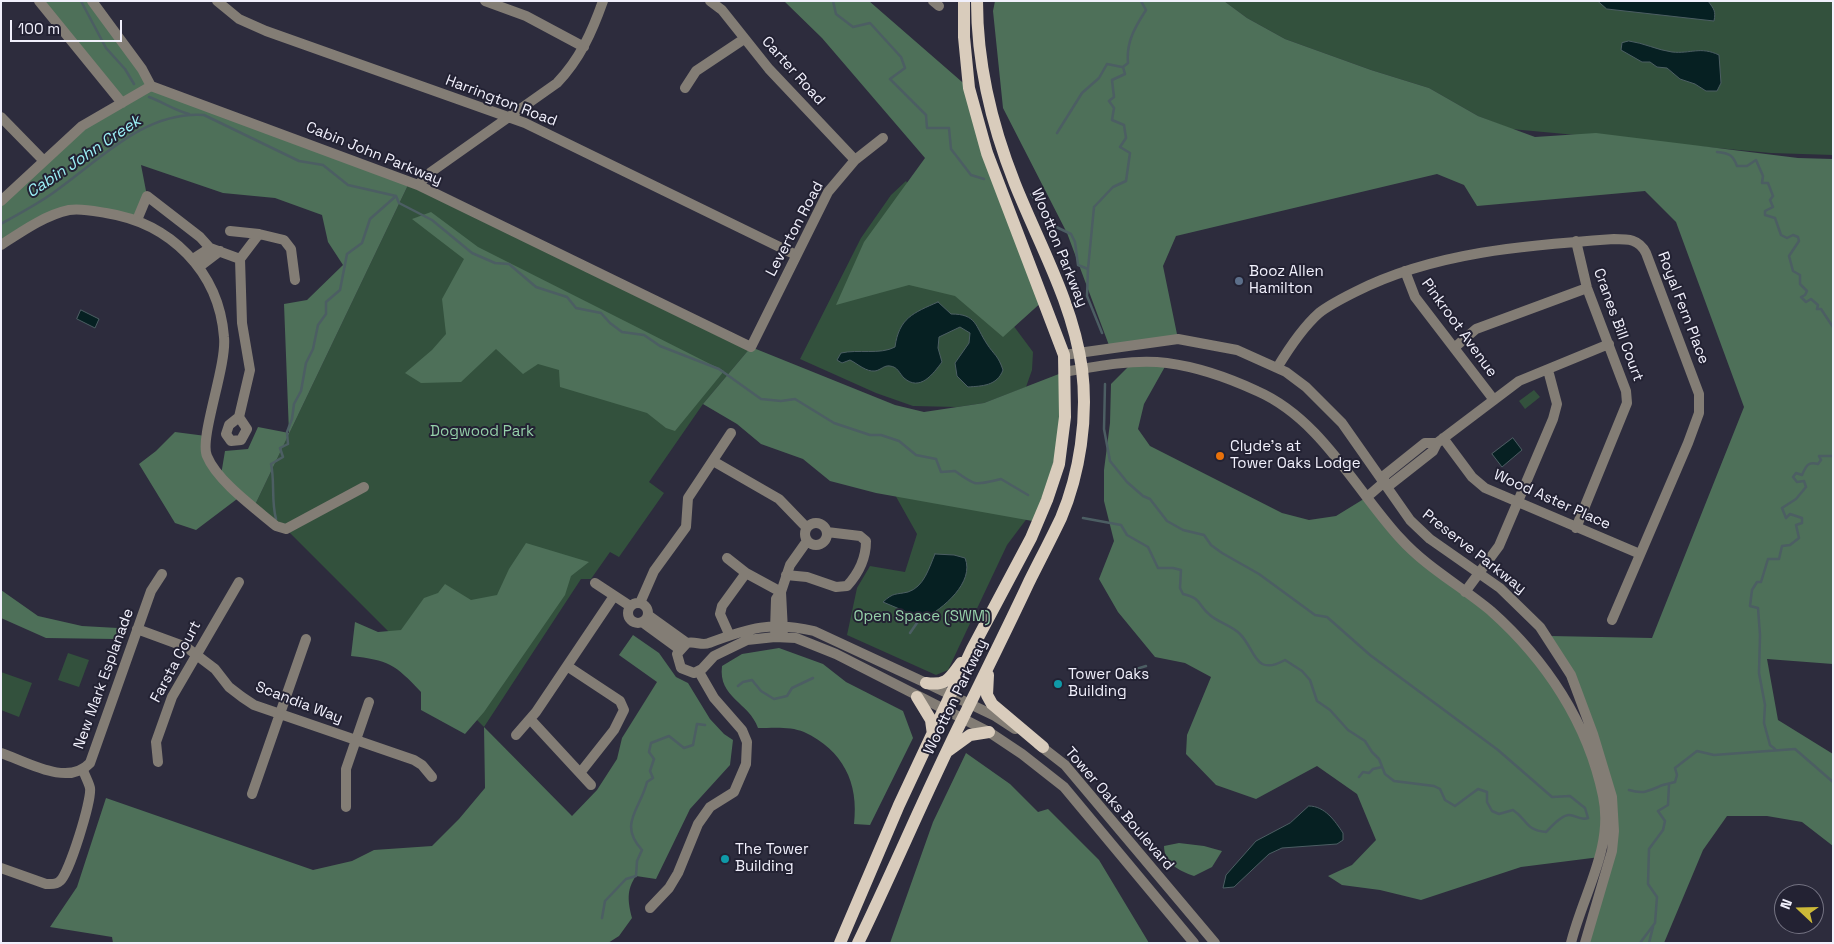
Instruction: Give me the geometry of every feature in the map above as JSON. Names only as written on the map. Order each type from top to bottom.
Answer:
[{"type":"main road","name":"Wootton Parkway","points":[[840,943],[899,805],[972,649],[1031,538],[1047,500],[1059,464],[1065,417],[1064,355],[987,153],[969,88],[964,37],[964,1]]},
{"type":"main road","name":"Wootton Parkway","points":[[858,943],[892,874],[946,752],[989,668],[1061,516],[1075,473],[1081,442],[1082,369],[1078,352],[1059,286],[1015,184],[988,100],[980,54],[977,1]]},
{"type":"main road","points":[[926,683],[939,685],[946,682],[972,649]]},
{"type":"main road","points":[[989,668],[986,689],[992,704],[1043,747]]},
{"type":"main road","points":[[917,697],[931,720],[933,735]]},
{"type":"main road","points":[[946,752],[970,735],[989,732]]},
{"type":"street","points":[[39,1],[122,103]]},
{"type":"street","points":[[1,201],[43,160],[82,126],[151,86],[142,68],[92,1]]},
{"type":"street","name":"Harrington Road","points":[[217,1],[238,19],[266,31],[525,123],[796,255]]},
{"type":"street","points":[[485,1],[526,16],[584,47]]},
{"type":"street","points":[[418,185],[431,172],[557,83],[571,69],[584,47],[603,1]]},
{"type":"street","name":"Carter Road","points":[[710,1],[722,10],[769,69],[855,160]]},
{"type":"street","points":[[685,88],[696,71],[744,38]]},
{"type":"street","name":"Cabin John Parkway","points":[[151,86],[418,185],[751,347]]},
{"type":"street","points":[[1,117],[43,160]]},
{"type":"street","name":"Leverton Road","points":[[751,347],[828,192],[855,160],[883,138]]},
{"type":"street","points":[[137,220],[147,196],[215,249],[240,258]]},
{"type":"street","points":[[1,245],[40,222],[68,211],[85,209],[137,220],[173,239],[196,263],[216,299],[224,339],[221,374],[206,436],[206,455],[221,476],[276,526],[286,529],[364,487]]},
{"type":"street","points":[[230,231],[259,234],[284,240],[288,243],[291,249],[295,280]]},
{"type":"street","points":[[238,417],[250,362],[242,323],[240,258],[259,234]]},
{"type":"street","name":"Royal Fern Place","points":[[1277,368],[1288,350],[1320,312],[1370,284],[1404,271],[1493,250],[1629,239],[1643,247],[1698,394],[1699,413],[1612,620]]},
{"type":"street","name":"Cranes Bill Court","points":[[1576,242],[1587,288],[1626,390],[1627,403],[1576,528]]},
{"type":"street","points":[[196,263],[215,249]]},
{"type":"street","name":"Pinkroot Avenue","points":[[1404,271],[1415,297],[1494,400]]},
{"type":"street","points":[[1454,348],[1476,329],[1587,288]]},
{"type":"street","name":"Preserve Parkway","points":[[1064,355],[1178,339],[1237,350],[1277,368],[1306,387],[1342,423],[1382,484],[1410,520],[1430,539],[1484,569],[1540,627],[1570,676],[1582,704],[1609,782],[1614,831],[1608,870],[1585,943]]},
{"type":"street","points":[[1367,497],[1382,484],[1385,475],[1425,443],[1440,441],[1519,381],[1609,344]]},
{"type":"street","points":[[1064,372],[1132,363],[1167,363],[1218,375],[1258,391],[1288,410],[1309,428],[1401,540],[1491,612],[1546,668],[1571,709],[1585,737],[1603,796],[1606,831],[1571,943]]},
{"type":"street","points":[[1465,592],[1484,569],[1499,546],[1553,420],[1556,404],[1548,370]]},
{"type":"street","points":[[645,619],[635,623],[629,618],[628,614],[654,572],[686,527],[688,498],[730,433]]},
{"type":"street","name":"Wood Aster Place","points":[[1440,441],[1478,483],[1485,488],[1518,504],[1640,554]]},
{"type":"street","points":[[713,461],[779,499],[807,528]]},
{"type":"street","points":[[818,523],[824,526],[827,532],[825,540],[821,544],[814,545],[807,541],[805,532],[807,528],[818,523]]},
{"type":"street","points":[[786,575],[807,577],[836,587],[847,586],[855,577],[866,554],[866,541],[860,536],[827,532]]},
{"type":"street","points":[[778,637],[779,625],[776,599],[781,592],[793,559],[807,541]]},
{"type":"street","points":[[727,558],[746,573],[781,592]]},
{"type":"street","points":[[729,634],[720,614],[722,606],[746,573]]},
{"type":"street","name":"New Mark Esplanade","points":[[1,754],[67,774],[83,770],[90,763],[151,591],[162,574]]},
{"type":"street","name":"Farsta Court","points":[[158,762],[156,742],[172,697],[239,582]]},
{"type":"street","points":[[595,583],[614,596],[647,608],[645,619]]},
{"type":"street","points":[[516,735],[530,719],[614,596]]},
{"type":"street","points":[[645,619],[683,646],[677,658],[680,668],[689,673],[699,672],[714,698],[742,730],[747,742],[746,764],[734,792],[710,808],[698,824],[678,873],[669,888],[650,908]]},
{"type":"street","name":"Tower Oaks Boulevard","points":[[683,646],[708,644],[729,634],[754,627],[779,625],[814,631],[994,716],[1043,747],[1065,765],[1214,943]]},
{"type":"street","name":"Scandia Way","points":[[137,629],[174,642],[196,654],[215,669],[229,687],[242,697],[280,714],[414,760],[422,765],[432,777]]},
{"type":"street","name":"Tower Oaks Boulevard","points":[[699,672],[714,656],[747,640],[778,637],[796,638],[836,654],[917,697],[989,732],[1022,754],[1064,788],[1194,943]]},
{"type":"street","points":[[252,794],[306,639]]},
{"type":"street","points":[[567,666],[620,700],[624,710],[605,743],[580,773]]},
{"type":"street","points":[[346,807],[346,769],[370,702]]},
{"type":"street","points":[[1571,709],[1582,704]]},
{"type":"street","points":[[530,719],[591,785]]},
{"type":"street","points":[[1,868],[46,884],[53,885],[60,882],[67,871],[89,803],[90,788],[83,770]]},
{"type":"green space","points":[[39,1],[92,1],[151,86],[409,183],[254,507],[241,496],[196,530],[175,523],[139,464],[156,451],[175,432],[206,436],[206,455],[221,475],[225,451],[248,449],[258,427],[289,433],[284,304],[307,300],[343,265],[328,242],[322,215],[275,198],[223,193],[141,165],[147,196],[137,220],[67,211],[1,245],[1,201],[43,160],[121,103]]},
{"type":"green space","points":[[784,1],[869,1],[969,88],[1044,300],[1003,337],[955,296],[909,285],[836,305],[864,242],[925,158],[822,38]]},
{"type":"green space","points":[[995,1],[1224,1],[1247,18],[1285,39],[1371,70],[1429,88],[1478,116],[1535,137],[1596,133],[1798,158],[1833,159],[1833,664],[1767,659],[1778,720],[1833,754],[1833,846],[1802,822],[1767,816],[1727,816],[1703,850],[1664,943],[1585,943],[1608,870],[1609,782],[1550,636],[1652,638],[1744,407],[1676,222],[1645,191],[1477,206],[1464,185],[1437,174],[1176,236],[1163,266],[1178,339],[1110,348],[1067,233],[1003,108],[993,11]]},
{"type":"green space","points":[[1224,1],[1833,1],[1833,155],[1771,153],[1511,129],[1478,116],[1429,88],[1371,70],[1285,39],[1247,18]]},
{"type":"green space","points":[[906,181],[1033,352],[1032,370],[1026,387],[984,403],[957,407],[913,406],[876,393],[800,359],[861,238],[891,195]]},
{"type":"green space","name":"Dogwood Park","points":[[409,183],[751,347],[703,404],[649,482],[664,493],[619,557],[610,552],[591,579],[581,579],[484,727],[286,529],[254,507]]},
{"type":"green space","points":[[431,212],[478,247],[724,371],[675,431],[666,428],[647,413],[560,387],[559,370],[538,364],[523,374],[496,349],[461,382],[421,383],[405,373],[432,350],[446,334],[442,299],[464,259],[412,219]]},
{"type":"green space","points":[[751,347],[895,405],[924,412],[984,403],[1064,372],[1065,417],[1038,522],[876,493],[830,481],[803,459],[761,444],[737,424],[703,404]]},
{"type":"green space","points":[[1132,363],[1167,363],[1144,404],[1138,429],[1150,446],[1282,513],[1309,520],[1336,516],[1367,497],[1382,517],[1530,651],[1571,709],[1603,797],[1600,857],[1521,867],[1421,900],[1380,890],[1342,885],[1328,876],[1352,865],[1376,840],[1357,794],[1317,766],[1256,799],[1216,785],[1186,754],[1187,735],[1211,677],[1185,663],[1155,657],[1118,612],[1099,579],[1114,541],[1104,501],[1104,470],[1110,423],[1111,384]]},
{"type":"green space","points":[[1534,390],[1540,397],[1525,409],[1519,401]]},
{"type":"green space","name":"Open Space (SWM)","points":[[894,493],[1028,517],[1007,545],[948,670],[936,675],[847,635],[857,588],[870,566],[905,572],[917,534]]},
{"type":"green space","points":[[526,543],[589,562],[571,576],[565,595],[484,712],[465,734],[421,710],[421,692],[397,669],[374,659],[351,656],[355,622],[378,632],[401,630],[424,598],[438,593],[445,584],[471,600],[497,595],[509,569]]},
{"type":"green space","points":[[1,590],[38,616],[82,626],[118,628],[115,639],[46,638],[1,618]]},
{"type":"green space","points":[[633,635],[659,653],[676,677],[688,683],[710,719],[724,734],[733,740],[730,765],[690,809],[656,879],[636,876],[629,891],[632,918],[619,936],[608,943],[113,943],[112,937],[50,927],[77,887],[106,798],[313,870],[352,861],[374,850],[432,846],[459,819],[485,788],[484,727],[572,816],[597,790],[617,759],[622,738],[657,682],[619,655]]},
{"type":"green space","points":[[779,648],[823,664],[846,682],[903,711],[913,738],[870,825],[854,824],[854,795],[851,782],[846,769],[829,748],[818,739],[799,730],[758,728],[754,719],[729,693],[725,686],[722,677],[722,666],[742,654]]},
{"type":"green space","points":[[68,653],[89,660],[79,687],[58,680]]},
{"type":"green space","points":[[1,672],[32,683],[19,717],[1,710]]},
{"type":"green space","points":[[966,753],[1010,784],[1038,812],[1048,809],[1099,860],[1149,943],[890,943],[933,822]]},
{"type":"green space","points":[[1179,843],[1204,846],[1222,851],[1212,867],[1194,876],[1173,866],[1167,857],[1164,846]]},
{"type":"shaded area","points":[[1598,1],[1708,1],[1714,10],[1715,18],[1714,21],[1607,9]]},
{"type":"shaded area","points":[[1629,41],[1672,52],[1706,51],[1719,55],[1721,83],[1717,91],[1706,91],[1695,84],[1680,79],[1667,68],[1657,67],[1650,62],[1642,62],[1621,50],[1622,43]]},
{"type":"shaded area","points":[[938,302],[951,314],[966,316],[974,322],[998,358],[1003,370],[993,382],[968,387],[957,376],[955,363],[969,343],[970,333],[960,327],[939,337],[938,348],[942,362],[935,372],[921,382],[910,382],[897,369],[890,366],[872,371],[850,360],[842,363],[837,360],[841,353],[883,351],[895,347],[900,329],[904,323],[914,313]]},
{"type":"shaded area","points":[[81,310],[99,319],[95,328],[77,319]]},
{"type":"shaded area","points":[[1513,438],[1522,450],[1502,467],[1492,454]]},
{"type":"shaded area","points":[[935,554],[954,555],[965,558],[967,567],[965,576],[961,585],[948,602],[923,619],[883,602],[892,595],[914,590],[925,576]]},
{"type":"shaded area","points":[[1309,806],[1325,811],[1329,815],[1343,833],[1343,840],[1337,844],[1282,848],[1269,854],[1234,887],[1223,888],[1226,875],[1256,841],[1290,823]]},
{"type":"waterway","points":[[81,1],[106,48],[125,69],[134,84]]},
{"type":"waterway","points":[[833,1],[836,14],[853,27],[870,23],[901,57],[905,68],[890,79],[926,115],[927,128],[949,128],[951,149],[971,175],[984,179]]},
{"type":"waterway","points":[[1123,67],[1128,63],[1128,48],[1132,35],[1146,10],[1141,1]]},
{"type":"waterway","points":[[1057,133],[1082,93],[1099,78],[1107,64],[1122,67]]},
{"type":"waterway","points":[[1088,269],[1094,207],[1113,187],[1126,181],[1130,153],[1120,147],[1126,138],[1124,125],[1112,120],[1114,108],[1109,101],[1114,97],[1112,80],[1125,74],[1123,67]]},
{"type":"waterway","points":[[149,97],[189,114]]},
{"type":"waterway","name":"Cabin John Creek","points":[[1,224],[50,195],[108,151],[143,129],[162,121],[183,116],[204,115],[299,161],[323,165],[348,185],[396,196],[399,203],[432,220],[472,253],[495,263],[509,264],[536,287],[567,297],[576,308],[601,313],[622,332],[644,335],[660,346],[719,369],[761,399],[781,401],[795,399],[834,423],[870,435],[881,435],[899,441],[916,455],[936,459],[941,472],[955,471],[976,483],[986,483],[1001,479],[1028,495]]},
{"type":"waterway","points":[[1717,152],[1730,155],[1737,166],[1747,166],[1756,160],[1763,176],[1762,183],[1768,183],[1773,196],[1770,200],[1773,207],[1765,211],[1765,215],[1775,218],[1781,235],[1787,238],[1793,235],[1798,237],[1799,241],[1789,256],[1793,271],[1800,275],[1800,284],[1807,291],[1801,297],[1806,302],[1811,299],[1818,305],[1817,309],[1821,309],[1833,327]]},
{"type":"waterway","points":[[1031,194],[1052,225],[1071,234],[1075,242],[1078,265],[1088,269],[1087,296],[1102,333]]},
{"type":"waterway","points":[[276,519],[271,464],[283,457],[280,448],[288,444],[287,432],[292,419],[294,404],[301,391],[306,363],[313,349],[318,325],[326,314],[326,302],[340,290],[347,254],[362,243],[370,219],[396,196]]},
{"type":"waterway","name":"Cabin John Creek","points":[[1083,518],[1121,525],[1127,535],[1148,547],[1158,568],[1181,570],[1180,588],[1183,594],[1194,598],[1206,612],[1240,634],[1261,663],[1267,665],[1285,660],[1302,671],[1310,680],[1317,701],[1330,710],[1348,730],[1365,741],[1379,759],[1385,774],[1394,781],[1434,786],[1440,789],[1445,800],[1455,806],[1478,789],[1487,792],[1487,802],[1492,811],[1499,814],[1513,810],[1530,827],[1539,831],[1546,832],[1556,822],[1566,816],[1588,818],[1585,808],[1570,796],[1552,797],[1498,750],[1370,655],[1327,617],[1315,615],[1259,574],[1222,553],[1211,545],[1204,535],[1183,530],[1167,521],[1150,499],[1143,496],[1127,482],[1110,461],[1104,429],[1105,384]]},
{"type":"waterway","points":[[1775,749],[1770,745],[1764,723],[1765,705],[1759,673],[1760,635],[1758,608],[1750,606],[1752,590],[1757,582],[1761,582],[1768,559],[1779,559],[1782,546],[1790,545],[1799,538],[1796,525],[1802,523],[1802,518],[1790,514],[1786,518],[1782,508],[1796,499],[1806,487],[1804,481],[1797,482],[1793,477],[1796,473],[1802,475],[1810,464],[1818,464],[1821,460],[1819,456],[1833,456]]},
{"type":"waterway","points":[[910,633],[919,617]]},
{"type":"waterway","points":[[1133,670],[1146,666]]},
{"type":"waterway","points":[[738,686],[743,682],[752,680],[761,691],[774,699],[787,696],[792,688],[813,678]]},
{"type":"waterway","points":[[602,918],[605,901],[626,879],[636,876],[637,861],[642,850],[635,841],[631,824],[647,782],[653,778],[650,771],[654,759],[649,752],[651,743],[669,736],[684,748],[693,745],[697,724],[705,725]]},
{"type":"waterway","name":"Cabin John Creek","points":[[1629,790],[1644,792],[1675,782],[1677,775],[1675,768],[1697,751],[1714,755],[1795,749],[1833,782]]},
{"type":"waterway","points":[[1359,777],[1363,772],[1369,773],[1373,769],[1382,767]]},
{"type":"waterway","points":[[1640,943],[1655,923],[1657,897],[1648,884],[1649,849],[1663,830],[1665,821],[1658,811],[1668,805],[1669,785]]},
{"type":"waterway","points":[[1649,943],[1653,927]]},
{"type":"place","name":"Booz Allen Hamilton","points":[[1239,281]]},
{"type":"place","name":"Clyde's at Tower Oaks Lodge","points":[[1220,456]]},
{"type":"place","name":"Tower Oaks Building","points":[[1058,684]]},
{"type":"place","name":"The Tower Building","points":[[725,859]]}]
